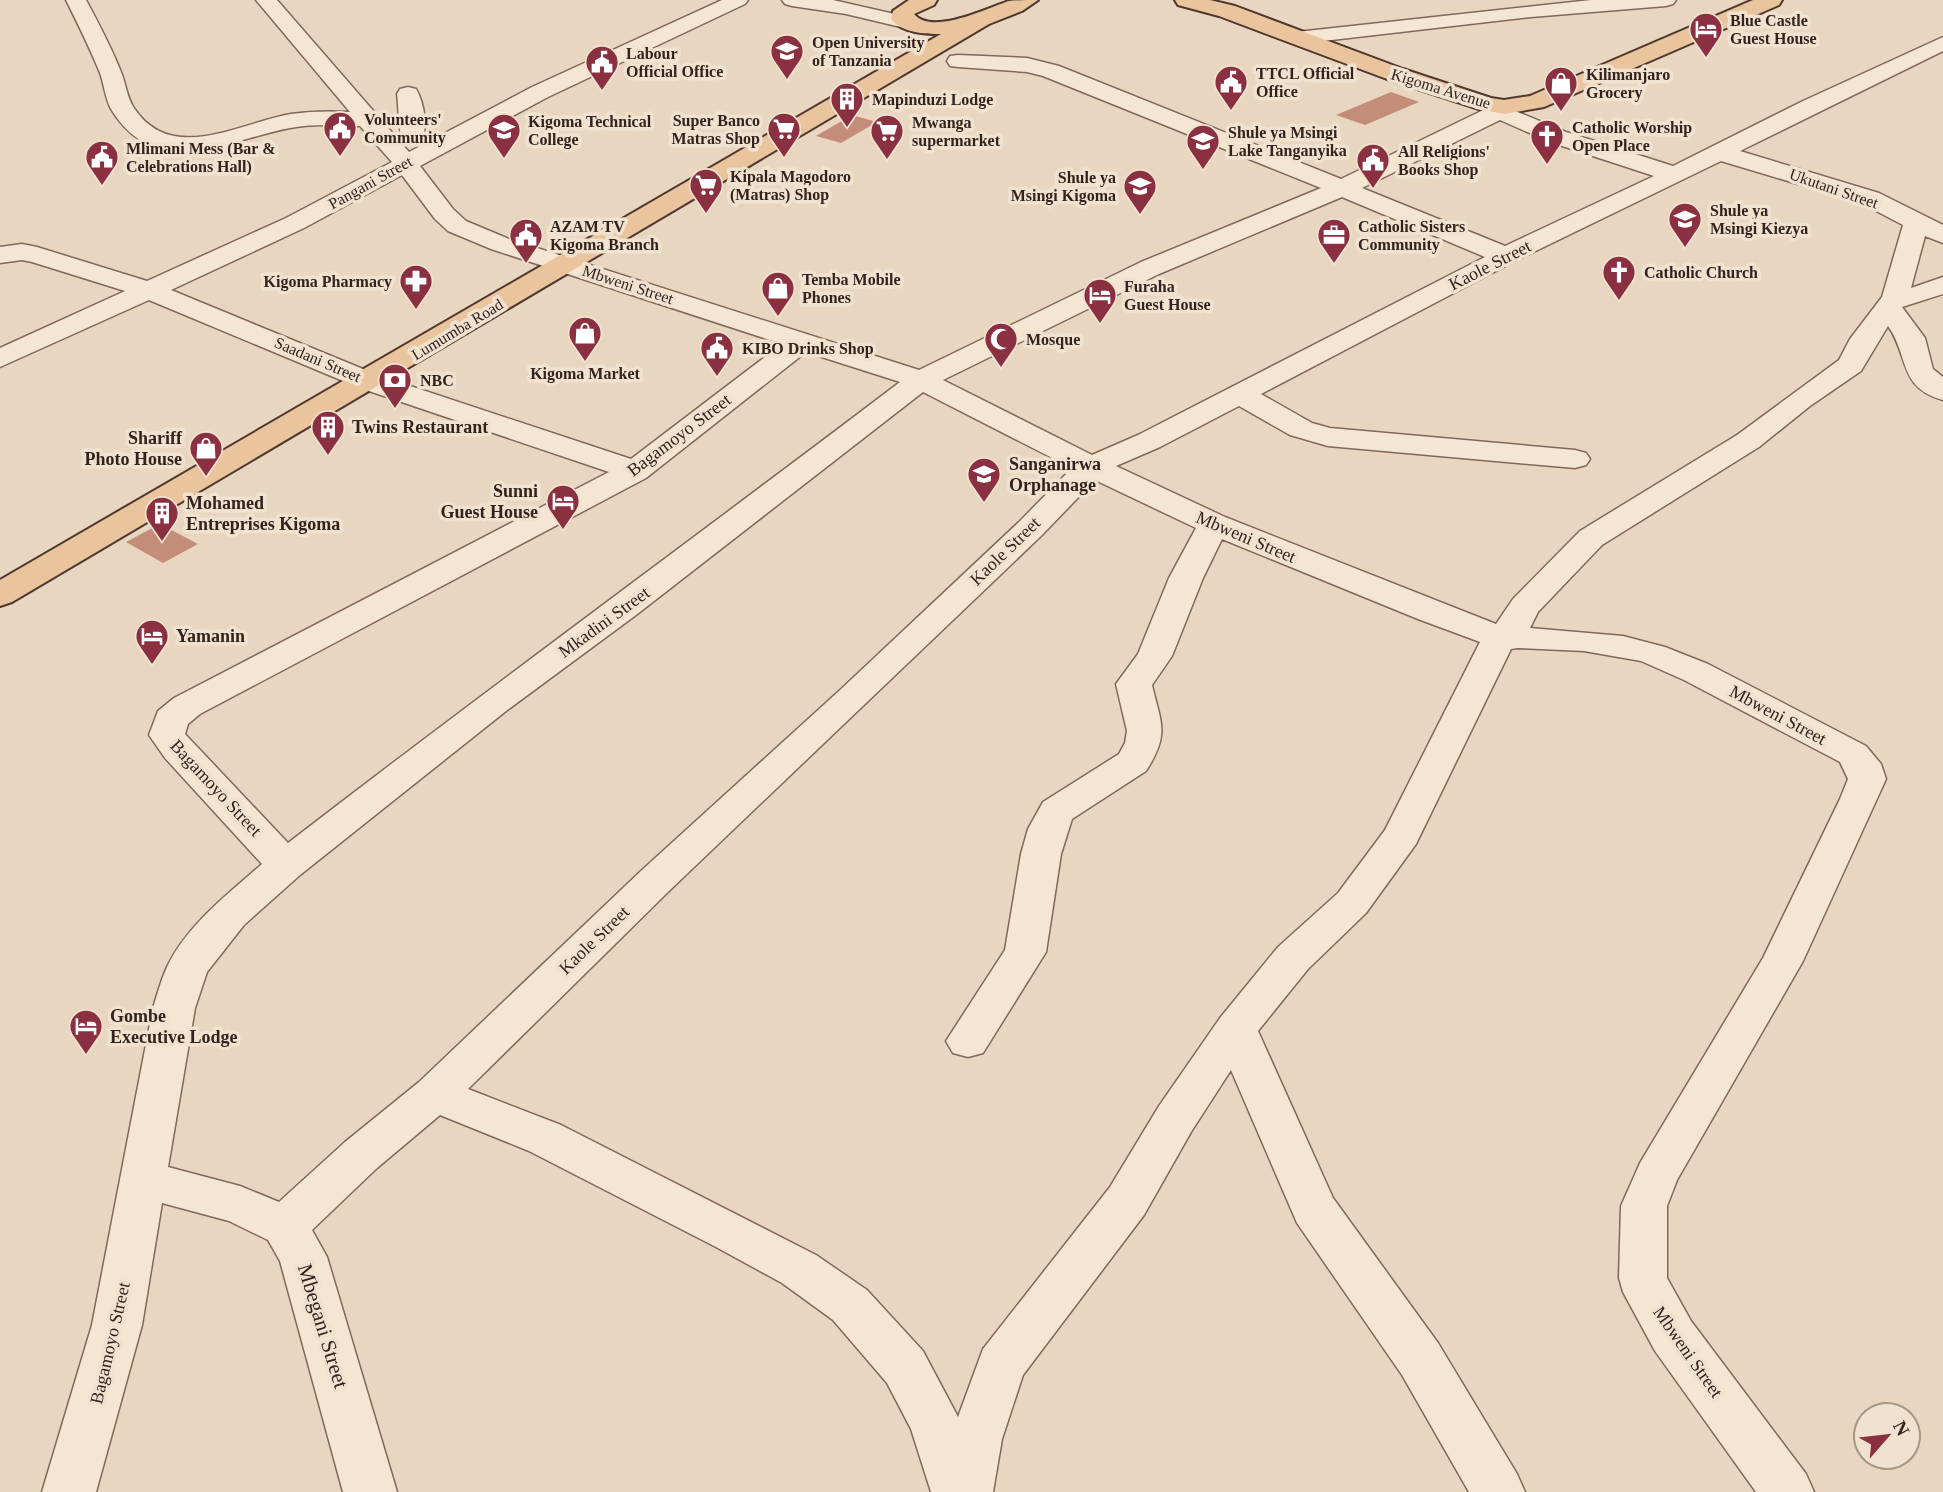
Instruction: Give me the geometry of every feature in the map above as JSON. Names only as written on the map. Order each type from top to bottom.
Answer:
[{"type":"main road","points":[[912,59],[914,45],[904,29],[905,22],[901,15],[904,10],[924,0]]},
{"type":"main road","points":[[905,22],[937,28],[986,18],[1027,0]]},
{"type":"main road","name":"Kigoma Avenue","points":[[1186,0],[1227,11],[1408,78],[1502,109],[1536,102],[1771,0]]},
{"type":"main road","name":"Lumumba Road","points":[[0,596],[370,382],[912,59],[986,18]]},
{"type":"street","points":[[76,0],[104,58],[120,106],[133,124],[150,138],[195,145],[223,141],[291,121],[326,117],[370,120]]},
{"type":"street","name":"Mbweni Street","points":[[266,0],[370,120],[403,149],[457,226],[567,265],[922,380],[1091,466],[1214,524],[1343,578],[1507,638],[1584,641],[1623,646],[1653,654],[1696,672],[1853,754],[1862,764],[1867,779],[1782,961],[1656,1176],[1644,1206],[1643,1278],[1647,1292],[1673,1336],[1787,1492]]},
{"type":"street","name":"Pangani Street","points":[[0,359],[295,223],[403,149],[540,92],[738,0]]},
{"type":"street","points":[[792,0],[846,8],[905,22]]},
{"type":"street","points":[[846,8],[924,0]]},
{"type":"street","points":[[1297,38],[1531,11],[1665,0]]},
{"type":"street","name":"Kaole Street","points":[[285,1226],[361,1155],[435,1094],[656,880],[852,699],[1031,528],[1091,466],[1149,441],[1506,256],[1943,43]]},
{"type":"street","points":[[958,61],[1027,65],[1051,71],[1506,256]]},
{"type":"street","points":[[403,149],[413,126],[408,94]]},
{"type":"street","points":[[403,149],[479,102]]},
{"type":"street","points":[[922,380],[1150,268],[1342,188],[1502,109],[1558,137],[1675,175]]},
{"type":"street","name":"Ukutani Street","points":[[1721,153],[1860,194],[1943,235]]},
{"type":"street","points":[[966,1492],[976,1439],[1001,1365],[1127,1201],[1175,1119],[1235,1029],[1293,958],[1352,903],[1402,835],[1525,606],[1591,538],[1748,441],[1800,400],[1851,365],[1864,339],[1892,303],[1916,223]]},
{"type":"street","points":[[0,235],[55,260]]},
{"type":"street","name":"Saadani Street","points":[[0,255],[22,252],[148,290],[370,382],[635,471]]},
{"type":"street","points":[[1892,303],[1943,285]]},
{"type":"street","points":[[1892,303],[1911,338],[1920,373],[1943,391]]},
{"type":"street","name":"Bagamoyo Street","points":[[69,1492],[117,1325],[174,1008],[187,968],[230,915],[286,865],[178,750],[167,735],[171,719],[187,705],[635,471],[803,342]]},
{"type":"street","name":"Mkadini Street","points":[[286,865],[493,703],[624,608],[922,380]]},
{"type":"street","points":[[1240,394],[1301,429],[1328,436],[1358,441],[1575,459]]},
{"type":"street","points":[[968,1041],[1025,951],[1047,829],[1057,811],[1133,762],[1143,743],[1145,731],[1133,684],[1155,656],[1186,578],[1214,524]]},
{"type":"street","points":[[1235,1029],[1314,1209],[1420,1359],[1499,1492]]},
{"type":"street","points":[[435,1094],[545,1138],[733,1233],[799,1269],[850,1305],[905,1367],[935,1424],[958,1492]]},
{"type":"street","points":[[144,1179],[240,1205],[285,1226]]},
{"type":"street","name":"Mbegani Street","points":[[285,1226],[303,1257],[370,1492]]},
{"type":"building","points":[[1391,92],[1419,102],[1365,125],[1336,115]]},
{"type":"building","name":"Mapinduzi Lodge","points":[[852,115],[877,122],[841,143],[816,136]]},
{"type":"building","name":"Mohamed Entreprises Kigoma","points":[[160,524],[198,544],[163,563],[126,542]]},
{"type":"place","name":"Blue Castle Guest House","points":[[1706,59]]},
{"type":"place","name":"Open University of Tanzania","points":[[787,81]]},
{"type":"place","name":"Labour Official Office","points":[[602,92]]},
{"type":"place","name":"TTCL Official Office","points":[[1231,112]]},
{"type":"place","name":"Kilimanjaro Grocery","points":[[1561,113]]},
{"type":"place","name":"Mapinduzi Lodge","points":[[847,129]]},
{"type":"place","name":"Volunteers' Community","points":[[340,158]]},
{"type":"place","name":"Super Banco Matras Shop","points":[[784,159]]},
{"type":"place","name":"Kigoma Technical College","points":[[504,160]]},
{"type":"place","name":"Mwanga supermarket","points":[[887,161]]},
{"type":"place","name":"Catholic Worship Open Place","points":[[1547,166]]},
{"type":"place","name":"Shule ya Msingi Lake Tanganyika","points":[[1203,171]]},
{"type":"place","name":"Mlimani Mess (Bar & Celebrations Hall)","points":[[102,187]]},
{"type":"place","name":"All Religions' Books Shop","points":[[1373,190]]},
{"type":"place","name":"Kipala Magodoro (Matras) Shop","points":[[706,215]]},
{"type":"place","name":"Shule ya Msingi Kigoma","points":[[1140,216]]},
{"type":"place","name":"Shule ya Msingi Kiezya","points":[[1685,249]]},
{"type":"place","name":"AZAM TV Kigoma Branch","points":[[526,265]]},
{"type":"place","name":"Catholic Sisters Community","points":[[1334,265]]},
{"type":"place","name":"Catholic Church","points":[[1619,302]]},
{"type":"place","name":"Kigoma Pharmacy","points":[[416,311]]},
{"type":"place","name":"Temba Mobile Phones","points":[[778,318]]},
{"type":"place","name":"Furaha Guest House","points":[[1100,325]]},
{"type":"place","name":"Kigoma Market","points":[[585,363]]},
{"type":"place","name":"Mosque","points":[[1001,369]]},
{"type":"place","name":"KIBO Drinks Shop","points":[[717,378]]},
{"type":"place","name":"NBC","points":[[395,410]]},
{"type":"place","name":"Twins Restaurant","points":[[328,457]]},
{"type":"place","name":"Shariff Photo House","points":[[206,478]]},
{"type":"place","name":"Sanganirwa Orphanage","points":[[984,504]]},
{"type":"place","name":"Sunni Guest House","points":[[563,531]]},
{"type":"place","name":"Mohamed Entreprises Kigoma","points":[[162,543]]},
{"type":"place","name":"Yamanin","points":[[152,666]]},
{"type":"place","name":"Gombe Executive Lodge","points":[[86,1056]]}]
